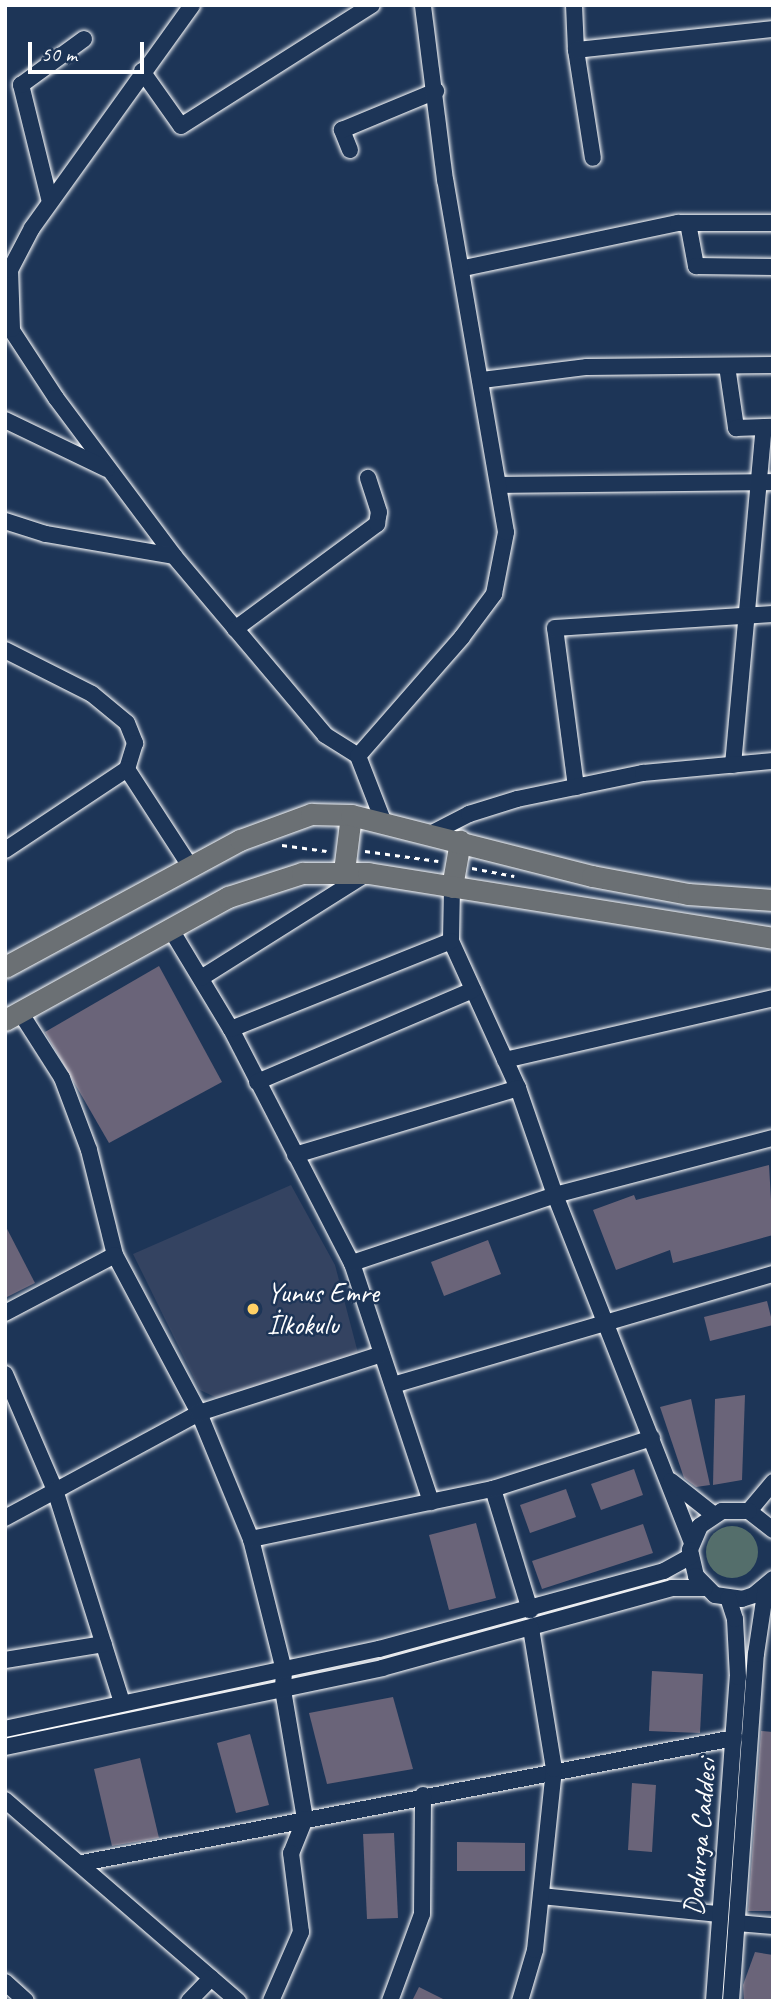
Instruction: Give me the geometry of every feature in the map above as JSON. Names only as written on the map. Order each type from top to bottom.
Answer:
[{"type":"main road","points":[[5,967],[190,866],[272,825],[311,814],[351,815],[605,879],[688,894],[773,900]]},
{"type":"main road","points":[[344,871],[351,815]]},
{"type":"main road","points":[[452,887],[460,841]]},
{"type":"main road","points":[[13,1016],[170,928],[252,886],[302,873],[369,873],[773,938]]},
{"type":"street","points":[[192,5],[50,202],[10,270],[9,325],[174,556],[325,735],[358,756],[384,823]]},
{"type":"street","points":[[142,71],[181,126],[372,5]]},
{"type":"street","points":[[358,756],[462,637],[494,594],[506,532],[501,485],[464,268],[445,180],[436,91],[423,5]]},
{"type":"street","points":[[574,5],[576,50],[593,158]]},
{"type":"street","points":[[576,50],[773,29]]},
{"type":"street","points":[[50,202],[21,85],[84,39]]},
{"type":"street","points":[[349,150],[342,130],[436,91]]},
{"type":"street","points":[[464,268],[688,223],[773,223]]},
{"type":"street","points":[[688,223],[696,266],[773,267]]},
{"type":"street","points":[[482,380],[587,367],[773,365]]},
{"type":"street","points":[[727,366],[736,428],[768,427],[766,482],[746,615],[733,765]]},
{"type":"street","points":[[5,420],[112,471]]},
{"type":"street","points":[[235,629],[377,524],[379,512],[368,478]]},
{"type":"street","points":[[501,485],[766,482]]},
{"type":"street","points":[[5,521],[46,534],[174,556]]},
{"type":"street","points":[[576,786],[555,628],[773,614]]},
{"type":"street","points":[[5,650],[92,694],[127,723],[135,743],[127,769],[5,850]]},
{"type":"street","points":[[432,834],[469,814],[576,786],[643,773],[773,761]]},
{"type":"street","points":[[127,769],[190,866]]},
{"type":"street","points":[[201,978],[369,873]]},
{"type":"street","points":[[452,887],[451,941],[518,1088],[603,1321],[671,1481],[705,1588]]},
{"type":"street","points":[[170,928],[231,1029],[352,1263],[431,1502]]},
{"type":"street","points":[[231,1029],[451,941]]},
{"type":"street","points":[[257,1082],[472,989]]},
{"type":"street","points":[[505,1060],[773,998]]},
{"type":"street","points":[[13,1016],[62,1078],[89,1150],[115,1255],[199,1413],[251,1539],[284,1670],[283,1690],[305,1819],[291,1853],[301,1932],[271,2001]]},
{"type":"street","points":[[295,1156],[518,1088]]},
{"type":"street","points":[[352,1263],[555,1195],[773,1138]]},
{"type":"street","points":[[5,1313],[115,1255]]},
{"type":"street","points":[[393,1385],[603,1321],[773,1274]]},
{"type":"street","points":[[5,1518],[199,1413],[382,1354]]},
{"type":"street","points":[[5,1374],[55,1490],[122,1703]]},
{"type":"street","points":[[251,1539],[493,1489],[652,1438]]},
{"type":"street","points":[[671,1481],[714,1515]]},
{"type":"street","points":[[749,1511],[773,1482]]},
{"type":"street","points":[[493,1489],[530,1610]]},
{"type":"street","points":[[5,1729],[284,1670],[530,1610],[664,1571],[691,1549],[700,1526],[714,1515],[736,1509],[749,1511],[773,1530]]},
{"type":"street","points":[[5,1747],[283,1690],[531,1628],[672,1588],[705,1588],[728,1598],[742,1599],[769,1583]]},
{"type":"street","points":[[731,2001],[756,1654],[768,1611],[769,1583]]},
{"type":"street","name":"Dodurga Caddesi","points":[[714,2001],[738,1677],[735,1619],[728,1598]]},
{"type":"street","points":[[520,2001],[535,1950],[554,1769],[531,1628]]},
{"type":"street","points":[[5,1660],[104,1644]]},
{"type":"street","points":[[82,1863],[554,1769],[734,1738]]},
{"type":"street","points":[[390,2001],[422,1914],[423,1795]]},
{"type":"street","points":[[5,1800],[82,1863],[238,2001]]},
{"type":"street","points":[[541,1896],[719,1914]]},
{"type":"street","points":[[737,1923],[773,1926]]},
{"type":"street","points":[[189,2001],[211,1978]]},
{"type":"street","points":[[5,1982],[26,2001]]},
{"type":"shaded area","name":"Yunus Emre İlkokulu","points":[[291,1185],[335,1265],[358,1353],[248,1394],[219,1399],[200,1390],[133,1254]]},
{"type":"green space","points":[[732,1526],[751,1533],[758,1552],[751,1571],[732,1578],[713,1571],[706,1552],[713,1533]]},
{"type":"building","points":[[159,966],[222,1082],[109,1143],[45,1032]]},
{"type":"building","points":[[769,1165],[773,1235],[673,1263],[670,1250],[616,1270],[593,1210],[634,1195],[636,1200]]},
{"type":"building","points":[[5,1225],[35,1283],[5,1298]]},
{"type":"building","points":[[488,1240],[501,1274],[444,1296],[431,1262]]},
{"type":"building","points":[[767,1301],[773,1325],[710,1341],[704,1317]]},
{"type":"building","points":[[745,1395],[742,1480],[713,1485],[715,1399]]},
{"type":"building","points":[[691,1399],[710,1485],[696,1487],[684,1478],[660,1407]]},
{"type":"building","points":[[634,1469],[643,1495],[601,1510],[591,1484]]},
{"type":"building","points":[[566,1489],[576,1517],[530,1533],[520,1505]]},
{"type":"building","points":[[476,1523],[496,1598],[449,1610],[429,1535]]},
{"type":"building","points":[[643,1524],[653,1553],[542,1589],[532,1561]]},
{"type":"building","points":[[652,1671],[703,1674],[700,1733],[649,1731]]},
{"type":"building","points":[[393,1697],[413,1769],[327,1784],[309,1713]]},
{"type":"building","points":[[761,1731],[773,1732],[773,1911],[748,1911]]},
{"type":"building","points":[[250,1734],[269,1805],[236,1813],[217,1743]]},
{"type":"building","points":[[140,1758],[159,1838],[112,1846],[94,1769]]},
{"type":"building","points":[[632,1783],[656,1785],[652,1852],[628,1850]]},
{"type":"building","points":[[394,1833],[398,1918],[367,1919],[363,1834]]},
{"type":"building","points":[[457,1842],[525,1843],[525,1871],[457,1871]]},
{"type":"building","points":[[755,1952],[773,1955],[773,2001],[744,2001],[743,1985]]},
{"type":"building","points":[[419,1987],[447,2001],[412,2001]]},
{"type":"place","name":"Yunus Emre İlkokulu","points":[[253,1309]]}]
